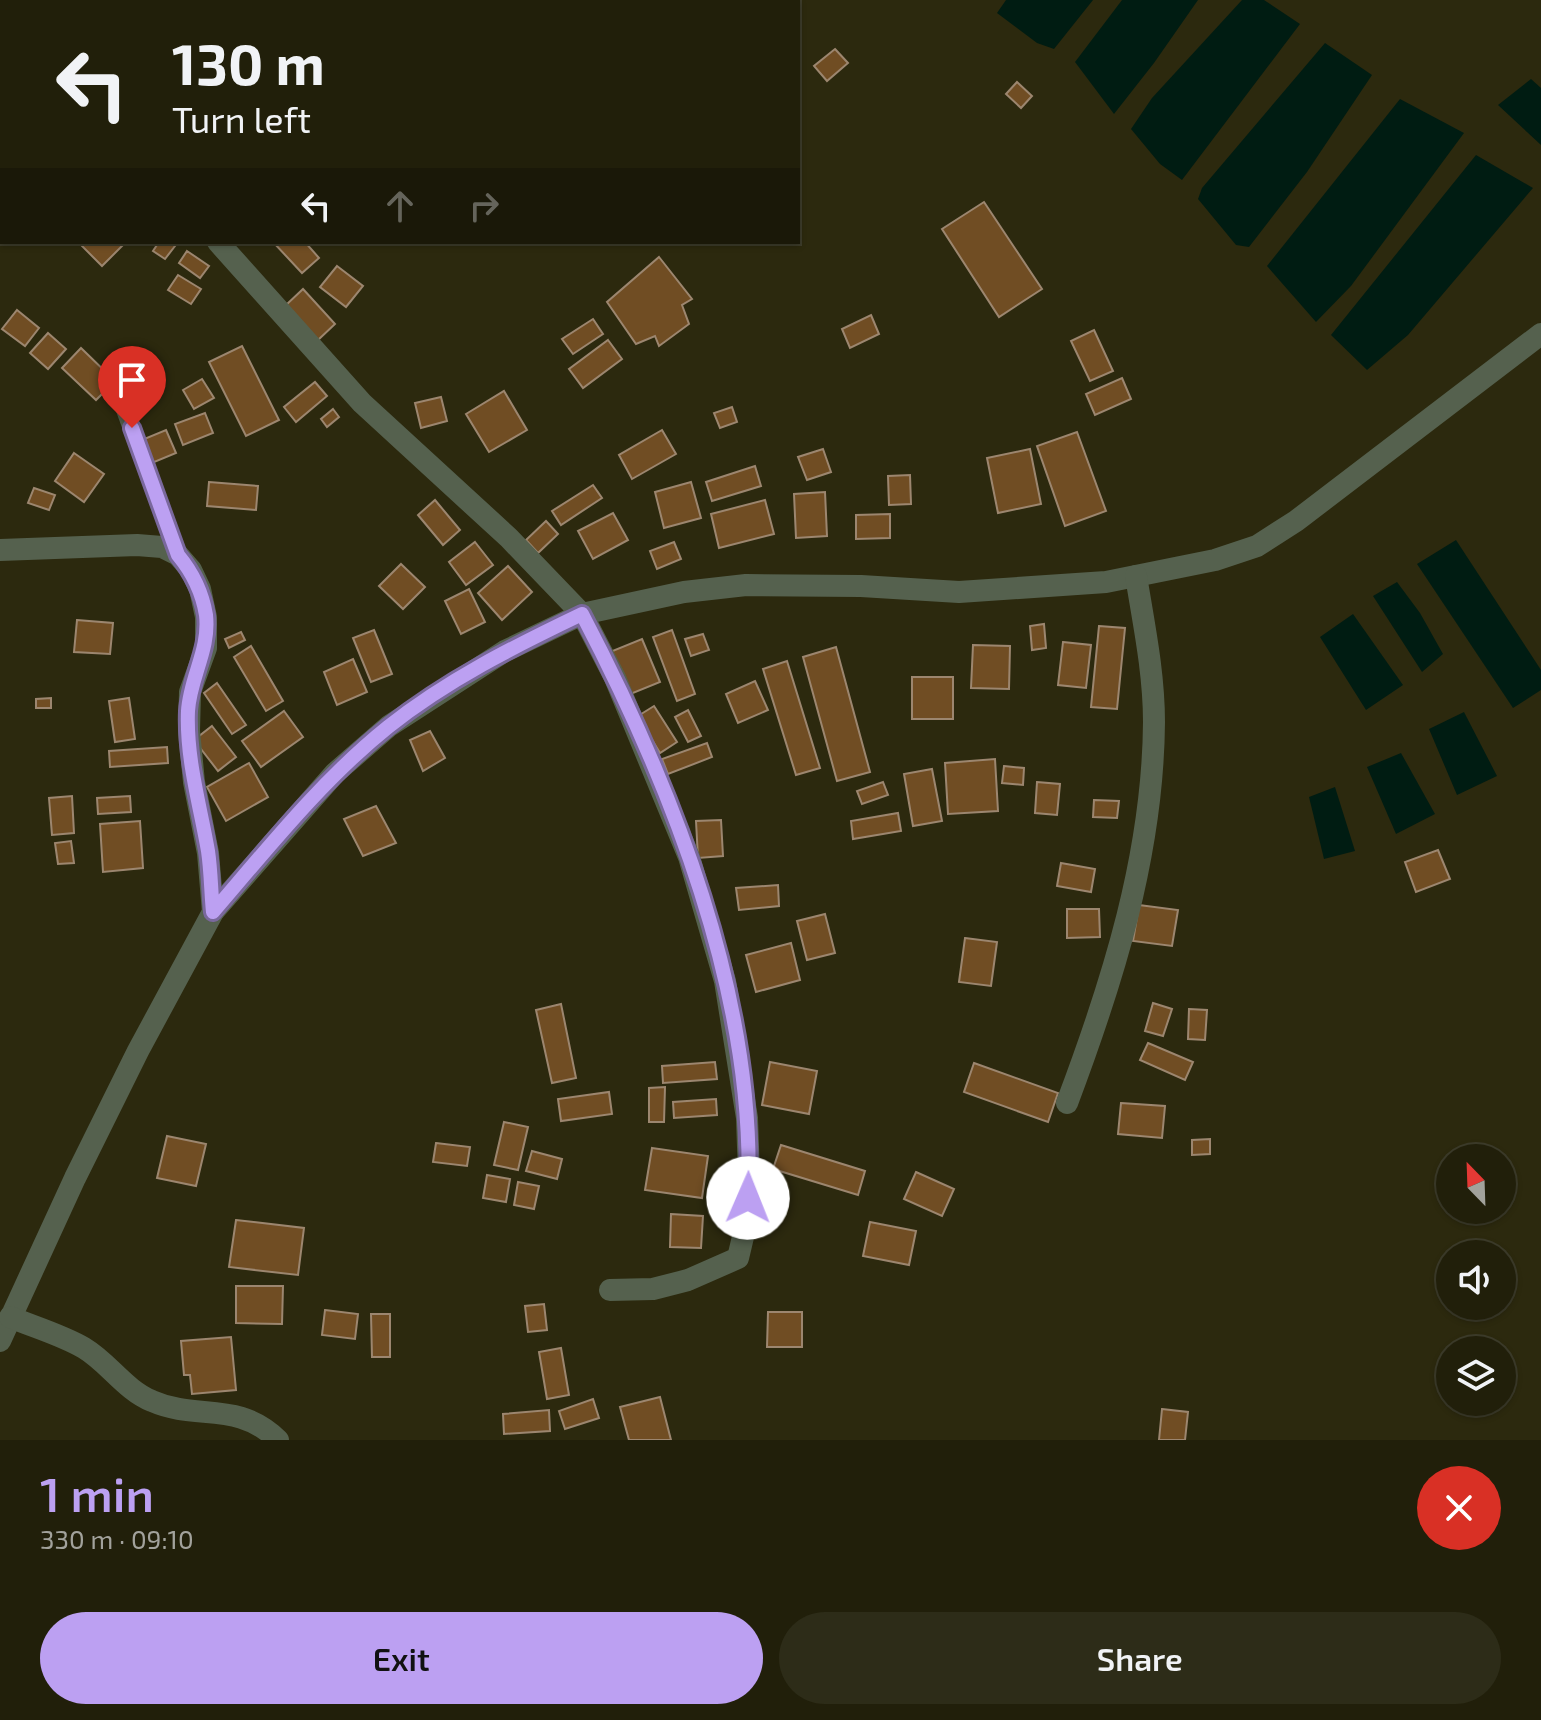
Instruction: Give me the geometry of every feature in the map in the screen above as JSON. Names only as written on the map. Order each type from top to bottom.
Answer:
[{"type":"street","points":[[220,244],[362,403],[509,538],[582,614],[615,678],[689,857],[725,981],[747,1118],[747,1220],[738,1258],[688,1280],[653,1289],[610,1290]]},
{"type":"street","points":[[0,1341],[138,1051],[213,912],[335,773],[389,726],[505,651],[582,614],[684,592],[746,585],[861,586],[959,592],[1106,582],[1215,560],[1257,546],[1296,521],[1541,334]]},
{"type":"street","points":[[0,550],[137,545],[162,547],[178,555],[191,570],[200,589],[206,617],[206,648],[190,692],[188,711],[194,782],[208,853],[213,912]]},
{"type":"street","points":[[1067,1103],[1116,965],[1139,861],[1152,767],[1151,666],[1136,576]]},
{"type":"street","points":[[10,1317],[84,1348],[150,1401],[177,1409],[243,1416],[278,1440]]},
{"type":"lane","points":[[124,407],[178,555]]},
{"type":"shaded area","points":[[1006,0],[1093,0],[1054,49],[1037,43],[997,13]]},
{"type":"shaded area","points":[[1122,0],[1198,0],[1114,114],[1075,62]]},
{"type":"shaded area","points":[[1242,0],[1264,0],[1300,24],[1182,180],[1160,164],[1131,129],[1152,98]]},
{"type":"shaded area","points":[[1325,43],[1372,75],[1307,172],[1249,247],[1236,245],[1198,199],[1202,188]]},
{"type":"shaded area","points":[[1531,79],[1541,88],[1541,145],[1498,105]]},
{"type":"shaded area","points":[[1400,99],[1464,133],[1351,286],[1316,322],[1267,266]]},
{"type":"shaded area","points":[[1476,155],[1533,188],[1408,335],[1367,370],[1331,335]]},
{"type":"shaded area","points":[[1456,540],[1541,670],[1541,690],[1513,708],[1417,564]]},
{"type":"shaded area","points":[[1397,582],[1420,613],[1443,654],[1422,672],[1373,596]]},
{"type":"shaded area","points":[[1353,614],[1403,685],[1366,710],[1320,637]]},
{"type":"shaded area","points":[[1464,712],[1497,776],[1457,795],[1429,729]]},
{"type":"shaded area","points":[[1401,753],[1435,814],[1396,834],[1367,767]]},
{"type":"shaded area","points":[[1335,787],[1355,851],[1324,859],[1309,797]]},
{"type":"building","points":[[835,49],[848,63],[827,81],[814,66]]},
{"type":"building","points":[[1017,82],[1032,96],[1021,108],[1006,94]]},
{"type":"building","points":[[984,202],[1042,289],[999,317],[942,229]]},
{"type":"building","points":[[80,244],[124,244],[102,266]]},
{"type":"building","points":[[158,244],[175,246],[165,259],[153,251]]},
{"type":"building","points":[[275,244],[307,244],[319,258],[302,273]]},
{"type":"building","points":[[187,251],[209,266],[200,278],[179,263]]},
{"type":"building","points":[[659,257],[692,299],[682,305],[689,324],[659,346],[655,336],[636,344],[607,302]]},
{"type":"building","points":[[337,266],[363,286],[346,307],[320,287]]},
{"type":"building","points":[[178,275],[201,289],[191,304],[168,290]]},
{"type":"building","points":[[303,289],[335,324],[318,340],[286,305]]},
{"type":"building","points":[[17,310],[39,328],[25,346],[2,329]]},
{"type":"building","points":[[871,315],[879,334],[850,348],[842,329]]},
{"type":"building","points":[[593,319],[603,334],[573,354],[562,339]]},
{"type":"building","points":[[1094,330],[1113,371],[1090,381],[1071,341]]},
{"type":"building","points":[[48,333],[66,349],[48,369],[30,353]]},
{"type":"building","points":[[608,340],[622,359],[583,388],[569,369]]},
{"type":"building","points":[[242,346],[279,420],[246,436],[209,362]]},
{"type":"building","points":[[81,348],[115,381],[96,400],[62,368]]},
{"type":"building","points":[[1122,378],[1131,399],[1095,415],[1086,394]]},
{"type":"building","points":[[202,379],[214,398],[194,409],[183,390]]},
{"type":"building","points":[[315,382],[327,396],[296,422],[284,407]]},
{"type":"building","points":[[504,391],[527,430],[489,452],[466,414]]},
{"type":"building","points":[[441,397],[447,421],[421,428],[415,403]]},
{"type":"building","points":[[732,407],[737,422],[720,428],[714,413]]},
{"type":"building","points":[[333,409],[339,417],[327,427],[321,419]]},
{"type":"building","points":[[205,413],[213,433],[183,445],[175,424]]},
{"type":"building","points":[[166,430],[176,453],[147,465],[137,442]]},
{"type":"building","points":[[662,430],[676,454],[632,479],[619,455]]},
{"type":"building","points":[[1077,432],[1106,511],[1065,526],[1037,446]]},
{"type":"building","points":[[823,449],[831,472],[807,480],[798,457]]},
{"type":"building","points":[[1030,449],[1041,504],[998,513],[987,458]]},
{"type":"building","points":[[74,453],[104,474],[84,502],[55,481]]},
{"type":"building","points":[[755,466],[761,486],[712,501],[706,482]]},
{"type":"building","points":[[910,475],[911,504],[889,505],[888,476]]},
{"type":"building","points":[[209,482],[258,486],[256,510],[207,506]]},
{"type":"building","points":[[691,482],[701,518],[664,528],[655,492]]},
{"type":"building","points":[[593,485],[602,498],[561,525],[552,511]]},
{"type":"building","points":[[34,488],[55,495],[49,510],[28,503]]},
{"type":"building","points":[[825,492],[827,536],[796,538],[794,494]]},
{"type":"building","points":[[435,500],[460,530],[443,545],[418,515]]},
{"type":"building","points":[[765,500],[774,534],[719,548],[711,514]]},
{"type":"building","points":[[613,513],[628,540],[593,559],[578,531]]},
{"type":"building","points":[[890,514],[890,538],[856,539],[856,515]]},
{"type":"building","points":[[546,521],[558,534],[538,553],[526,540]]},
{"type":"building","points":[[475,542],[493,565],[466,585],[449,562]]},
{"type":"building","points":[[674,542],[681,559],[657,569],[650,551]]},
{"type":"building","points":[[401,564],[425,587],[403,609],[379,586]]},
{"type":"building","points":[[508,566],[532,592],[502,620],[478,593]]},
{"type":"building","points":[[469,589],[485,622],[461,634],[445,601]]},
{"type":"building","points":[[77,620],[113,623],[110,654],[74,652]]},
{"type":"building","points":[[1044,624],[1046,648],[1032,650],[1030,626]]},
{"type":"building","points":[[1099,626],[1125,628],[1117,709],[1091,707]]},
{"type":"building","points":[[374,630],[392,674],[371,682],[353,638]]},
{"type":"building","points":[[672,630],[695,694],[677,701],[653,637]]},
{"type":"building","points":[[241,632],[245,640],[229,648],[225,639]]},
{"type":"building","points":[[703,634],[709,650],[691,656],[685,639]]},
{"type":"building","points":[[642,639],[660,682],[628,695],[610,652]]},
{"type":"building","points":[[1063,642],[1091,645],[1086,688],[1058,685]]},
{"type":"building","points":[[973,645],[1010,646],[1009,689],[971,688]]},
{"type":"building","points":[[251,646],[283,701],[266,711],[234,657]]},
{"type":"building","points":[[836,647],[870,772],[837,781],[803,657]]},
{"type":"building","points":[[353,659],[367,692],[337,705],[324,672]]},
{"type":"building","points":[[787,661],[820,768],[796,775],[763,669]]},
{"type":"building","points":[[912,677],[953,677],[953,719],[912,719]]},
{"type":"building","points":[[755,681],[768,710],[738,723],[726,694]]},
{"type":"building","points":[[217,683],[246,725],[232,734],[204,693]]},
{"type":"building","points":[[51,698],[51,708],[36,708],[36,699]]},
{"type":"building","points":[[129,698],[135,739],[115,742],[109,701]]},
{"type":"building","points":[[654,706],[677,742],[660,753],[638,716]]},
{"type":"building","points":[[688,710],[701,736],[688,742],[675,717]]},
{"type":"building","points":[[284,711],[303,737],[261,767],[242,741]]},
{"type":"building","points":[[212,726],[236,757],[218,771],[194,740]]},
{"type":"building","points":[[430,731],[445,758],[423,771],[410,740]]},
{"type":"building","points":[[707,743],[712,757],[668,774],[662,759]]},
{"type":"building","points":[[167,747],[168,763],[110,767],[109,751]]},
{"type":"building","points":[[995,759],[998,811],[948,814],[945,763]]},
{"type":"building","points":[[249,763],[268,797],[226,821],[207,787]]},
{"type":"building","points":[[1004,766],[1024,768],[1023,785],[1002,783]]},
{"type":"building","points":[[932,769],[942,821],[913,826],[904,774]]},
{"type":"building","points":[[883,782],[888,795],[862,804],[857,791]]},
{"type":"building","points":[[1037,782],[1060,784],[1057,815],[1035,813]]},
{"type":"building","points":[[72,796],[74,833],[52,835],[49,798]]},
{"type":"building","points":[[130,796],[131,812],[98,814],[97,798]]},
{"type":"building","points":[[1094,800],[1119,801],[1117,818],[1093,817]]},
{"type":"building","points":[[376,806],[396,843],[363,856],[344,819]]},
{"type":"building","points":[[898,813],[901,831],[853,839],[851,821]]},
{"type":"building","points":[[721,820],[723,856],[698,858],[696,821]]},
{"type":"building","points":[[140,821],[143,868],[103,872],[100,824]]},
{"type":"building","points":[[71,841],[74,863],[58,864],[55,843]]},
{"type":"building","points":[[1438,850],[1450,879],[1416,892],[1405,862]]},
{"type":"building","points":[[1061,863],[1095,869],[1091,892],[1057,886]]},
{"type":"building","points":[[778,885],[779,906],[739,910],[736,888]]},
{"type":"building","points":[[1139,905],[1178,910],[1172,946],[1133,941]]},
{"type":"building","points":[[1067,909],[1099,909],[1100,937],[1067,938]]},
{"type":"building","points":[[825,914],[835,953],[807,960],[797,921]]},
{"type":"building","points":[[965,938],[997,942],[991,986],[959,982]]},
{"type":"building","points":[[791,943],[800,980],[756,992],[746,955]]},
{"type":"building","points":[[1153,1003],[1172,1009],[1163,1036],[1145,1031]]},
{"type":"building","points":[[561,1004],[576,1078],[552,1083],[536,1010]]},
{"type":"building","points":[[1189,1009],[1207,1010],[1205,1040],[1188,1039]]},
{"type":"building","points":[[1148,1043],[1193,1062],[1185,1080],[1140,1060]]},
{"type":"building","points":[[715,1062],[717,1079],[663,1083],[662,1066]]},
{"type":"building","points":[[770,1062],[817,1071],[809,1114],[762,1105]]},
{"type":"building","points":[[974,1063],[1058,1093],[1048,1122],[964,1092]]},
{"type":"building","points":[[665,1087],[664,1122],[649,1122],[649,1088]]},
{"type":"building","points":[[609,1092],[612,1114],[561,1121],[558,1099]]},
{"type":"building","points":[[716,1099],[717,1115],[674,1118],[673,1102]]},
{"type":"building","points":[[1121,1103],[1165,1106],[1162,1138],[1118,1134]]},
{"type":"building","points":[[504,1122],[528,1127],[518,1170],[494,1165]]},
{"type":"building","points":[[167,1136],[206,1144],[196,1186],[157,1178]]},
{"type":"building","points":[[1210,1139],[1210,1154],[1192,1155],[1192,1140]]},
{"type":"building","points":[[436,1143],[470,1147],[467,1166],[433,1162]]},
{"type":"building","points":[[781,1145],[865,1171],[858,1195],[773,1169]]},
{"type":"building","points":[[652,1148],[708,1156],[702,1198],[645,1190]]},
{"type":"building","points":[[532,1151],[562,1159],[557,1179],[526,1171]]},
{"type":"building","points":[[916,1172],[954,1189],[942,1216],[904,1199]]},
{"type":"building","points":[[487,1175],[510,1179],[506,1202],[483,1198]]},
{"type":"building","points":[[518,1182],[539,1186],[534,1209],[514,1205]]},
{"type":"building","points":[[671,1214],[703,1216],[701,1248],[670,1247]]},
{"type":"building","points":[[236,1220],[304,1228],[298,1275],[229,1267]]},
{"type":"building","points":[[870,1222],[916,1231],[909,1265],[863,1256]]},
{"type":"building","points":[[236,1286],[283,1286],[282,1324],[236,1323]]},
{"type":"building","points":[[544,1304],[547,1330],[528,1332],[525,1306]]},
{"type":"building","points":[[325,1310],[358,1314],[355,1339],[322,1335]]},
{"type":"building","points":[[768,1312],[802,1312],[802,1347],[767,1347]]},
{"type":"building","points":[[371,1314],[390,1314],[390,1357],[372,1357]]},
{"type":"building","points":[[231,1337],[236,1390],[192,1394],[190,1375],[184,1375],[181,1341]]},
{"type":"building","points":[[561,1348],[569,1395],[547,1399],[539,1352]]},
{"type":"building","points":[[660,1397],[671,1440],[629,1440],[620,1407]]},
{"type":"building","points":[[593,1399],[599,1418],[565,1429],[559,1411]]},
{"type":"building","points":[[1162,1409],[1188,1412],[1185,1440],[1159,1440]]},
{"type":"building","points":[[549,1410],[550,1431],[504,1434],[503,1414]]},
{"type":"route","points":[[132,428],[178,555],[191,570],[200,589],[206,617],[206,648],[190,692],[188,711],[194,782],[208,853],[213,912],[335,773],[389,726],[505,651],[582,614],[615,678],[655,773],[689,857],[710,925],[725,981],[738,1052],[747,1118],[748,1198]]}]
